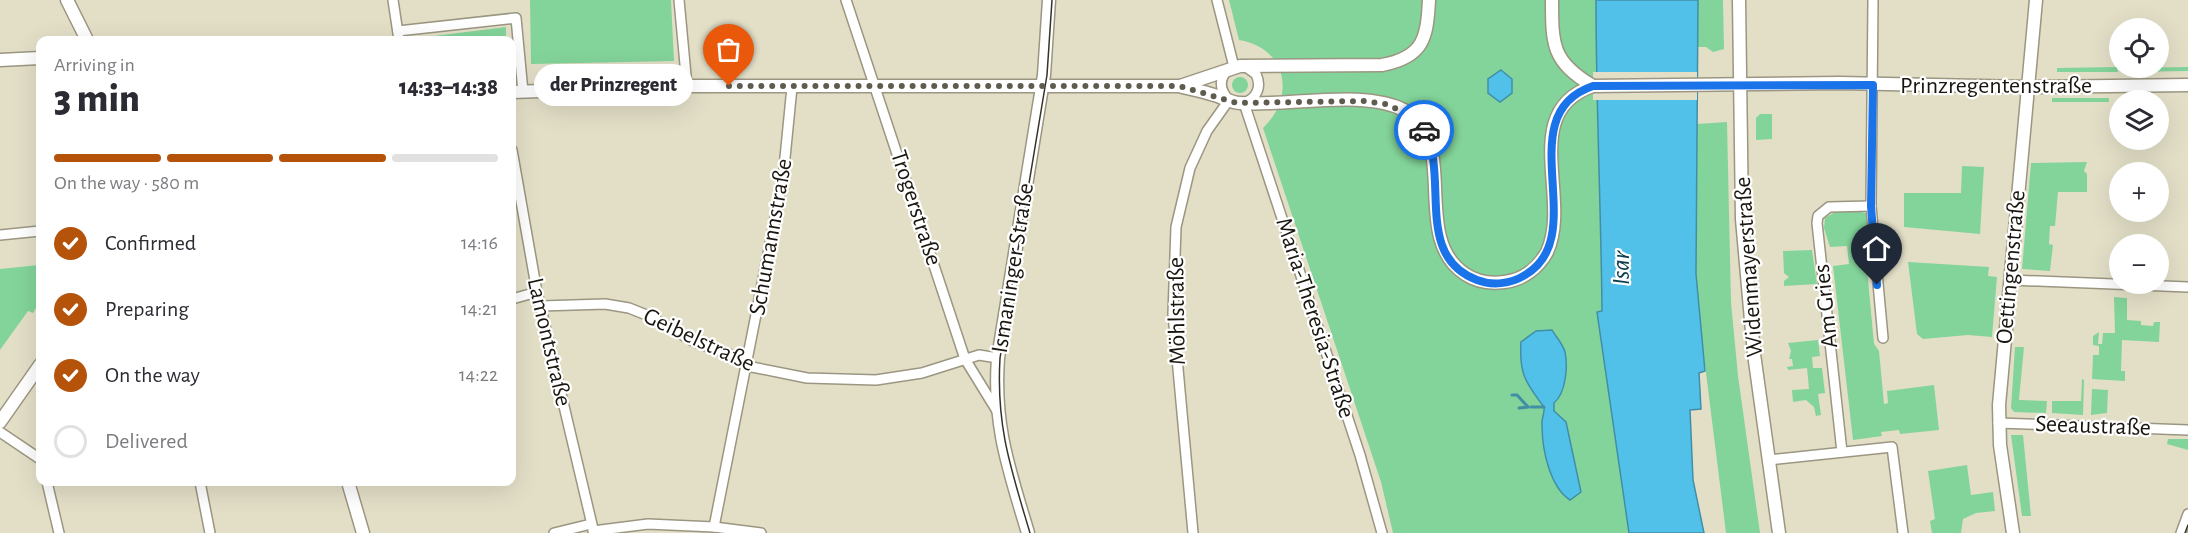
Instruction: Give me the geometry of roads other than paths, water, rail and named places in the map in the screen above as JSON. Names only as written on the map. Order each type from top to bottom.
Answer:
[{"type":"main road","points":[[67,0],[85,36]]},
{"type":"main road","name":"Ismaninger Straße","points":[[1028,533],[1001,439],[996,411],[998,358],[1042,87],[1049,0]]},
{"type":"main road","points":[[1179,86],[1236,67],[1396,63],[1409,57],[1423,42],[1428,28],[1429,0]]},
{"type":"main road","points":[[1552,0],[1555,51],[1572,73],[1593,86]]},
{"type":"main road","name":"Widenmayerstraße","points":[[1739,0],[1742,219],[1754,354],[1779,533]]},
{"type":"main road","name":"Oettingenstraße","points":[[2013,533],[1998,423],[2036,0]]},
{"type":"main road","points":[[0,60],[36,58]]},
{"type":"main road","name":"Prinzregentenstraße","points":[[1593,86],[2188,85]]},
{"type":"main road","points":[[517,92],[687,86],[1179,86],[1244,103],[1363,101],[1397,107],[1412,115],[1423,127],[1430,143],[1442,249],[1459,270],[1476,280],[1493,283],[1520,279],[1530,273],[1547,250],[1553,224],[1555,123],[1567,100],[1579,90],[1593,86]]},
{"type":"main road","points":[[0,422],[36,371]]},
{"type":"main road","points":[[349,486],[363,533]]},
{"type":"street","points":[[393,0],[399,35],[516,18],[517,92]]},
{"type":"street","points":[[679,0],[687,86]]},
{"type":"street","name":"Trogerstraße","points":[[846,0],[877,87],[965,359],[996,411]]},
{"type":"street","points":[[1217,0],[1236,67]]},
{"type":"street","points":[[1873,0],[1871,206],[1882,338]]},
{"type":"street","points":[[1228,99],[1222,91],[1221,82],[1236,67]]},
{"type":"street","points":[[1236,67],[1256,74],[1259,84],[1254,97],[1244,103]]},
{"type":"street","name":"Schumannstraße","points":[[714,527],[783,178],[792,87]]},
{"type":"street","name":"Möhlstraße","points":[[1193,533],[1173,314],[1176,227],[1190,168],[1207,130],[1228,99]]},
{"type":"street","name":"Maria-Theresia-Straße","points":[[1244,103],[1360,455],[1382,533]]},
{"type":"street","name":"Lamontstraße","points":[[516,173],[537,292],[593,529]]},
{"type":"street","name":"Am Gries","points":[[1842,452],[1817,223],[1818,216],[1829,207],[1871,206]]},
{"type":"street","points":[[0,235],[36,231]]},
{"type":"street","points":[[2010,280],[2188,287]]},
{"type":"street","points":[[516,298],[537,292]]},
{"type":"street","name":"Geibelstraße","points":[[541,306],[605,304],[629,308],[693,340],[739,358],[747,366],[807,378],[876,380],[922,373],[979,355],[998,358]]},
{"type":"street","name":"Seeaustraße","points":[[1998,423],[2188,430]]},
{"type":"street","points":[[0,432],[36,456]]},
{"type":"street","points":[[1769,460],[1892,447],[1904,533]]},
{"type":"street","points":[[48,486],[59,533]]},
{"type":"street","points":[[201,486],[210,533]]},
{"type":"street","points":[[2181,533],[2188,514]]},
{"type":"street","points":[[554,533],[648,524],[714,527],[761,533]]},
{"type":"water","name":"Isar","points":[[1596,0],[1698,0],[1696,274],[1705,371],[1699,373],[1701,409],[1690,410],[1693,480],[1704,533],[1629,533],[1597,312],[1602,311]]},
{"type":"water","points":[[1501,70],[1512,79],[1512,93],[1500,102],[1488,93],[1488,79]]},
{"type":"water","points":[[1552,330],[1564,349],[1566,358],[1564,386],[1554,403],[1554,411],[1566,422],[1581,492],[1570,500],[1563,494],[1552,477],[1542,435],[1544,407],[1528,384],[1521,362],[1521,342],[1536,331]]},
{"type":"waterway","points":[[1512,395],[1517,395],[1528,407]]},
{"type":"waterway","points":[[1519,408],[1528,407]]},
{"type":"waterway","points":[[1531,407],[1544,407]]},
{"type":"tram line","points":[[1030,533],[1006,447],[1000,405],[1000,358],[1047,75],[1052,0]]},
{"type":"tram line","points":[[2185,533],[2188,525]]},
{"type":"place","name":"der Prinzregent","points":[[729,86]]}]
